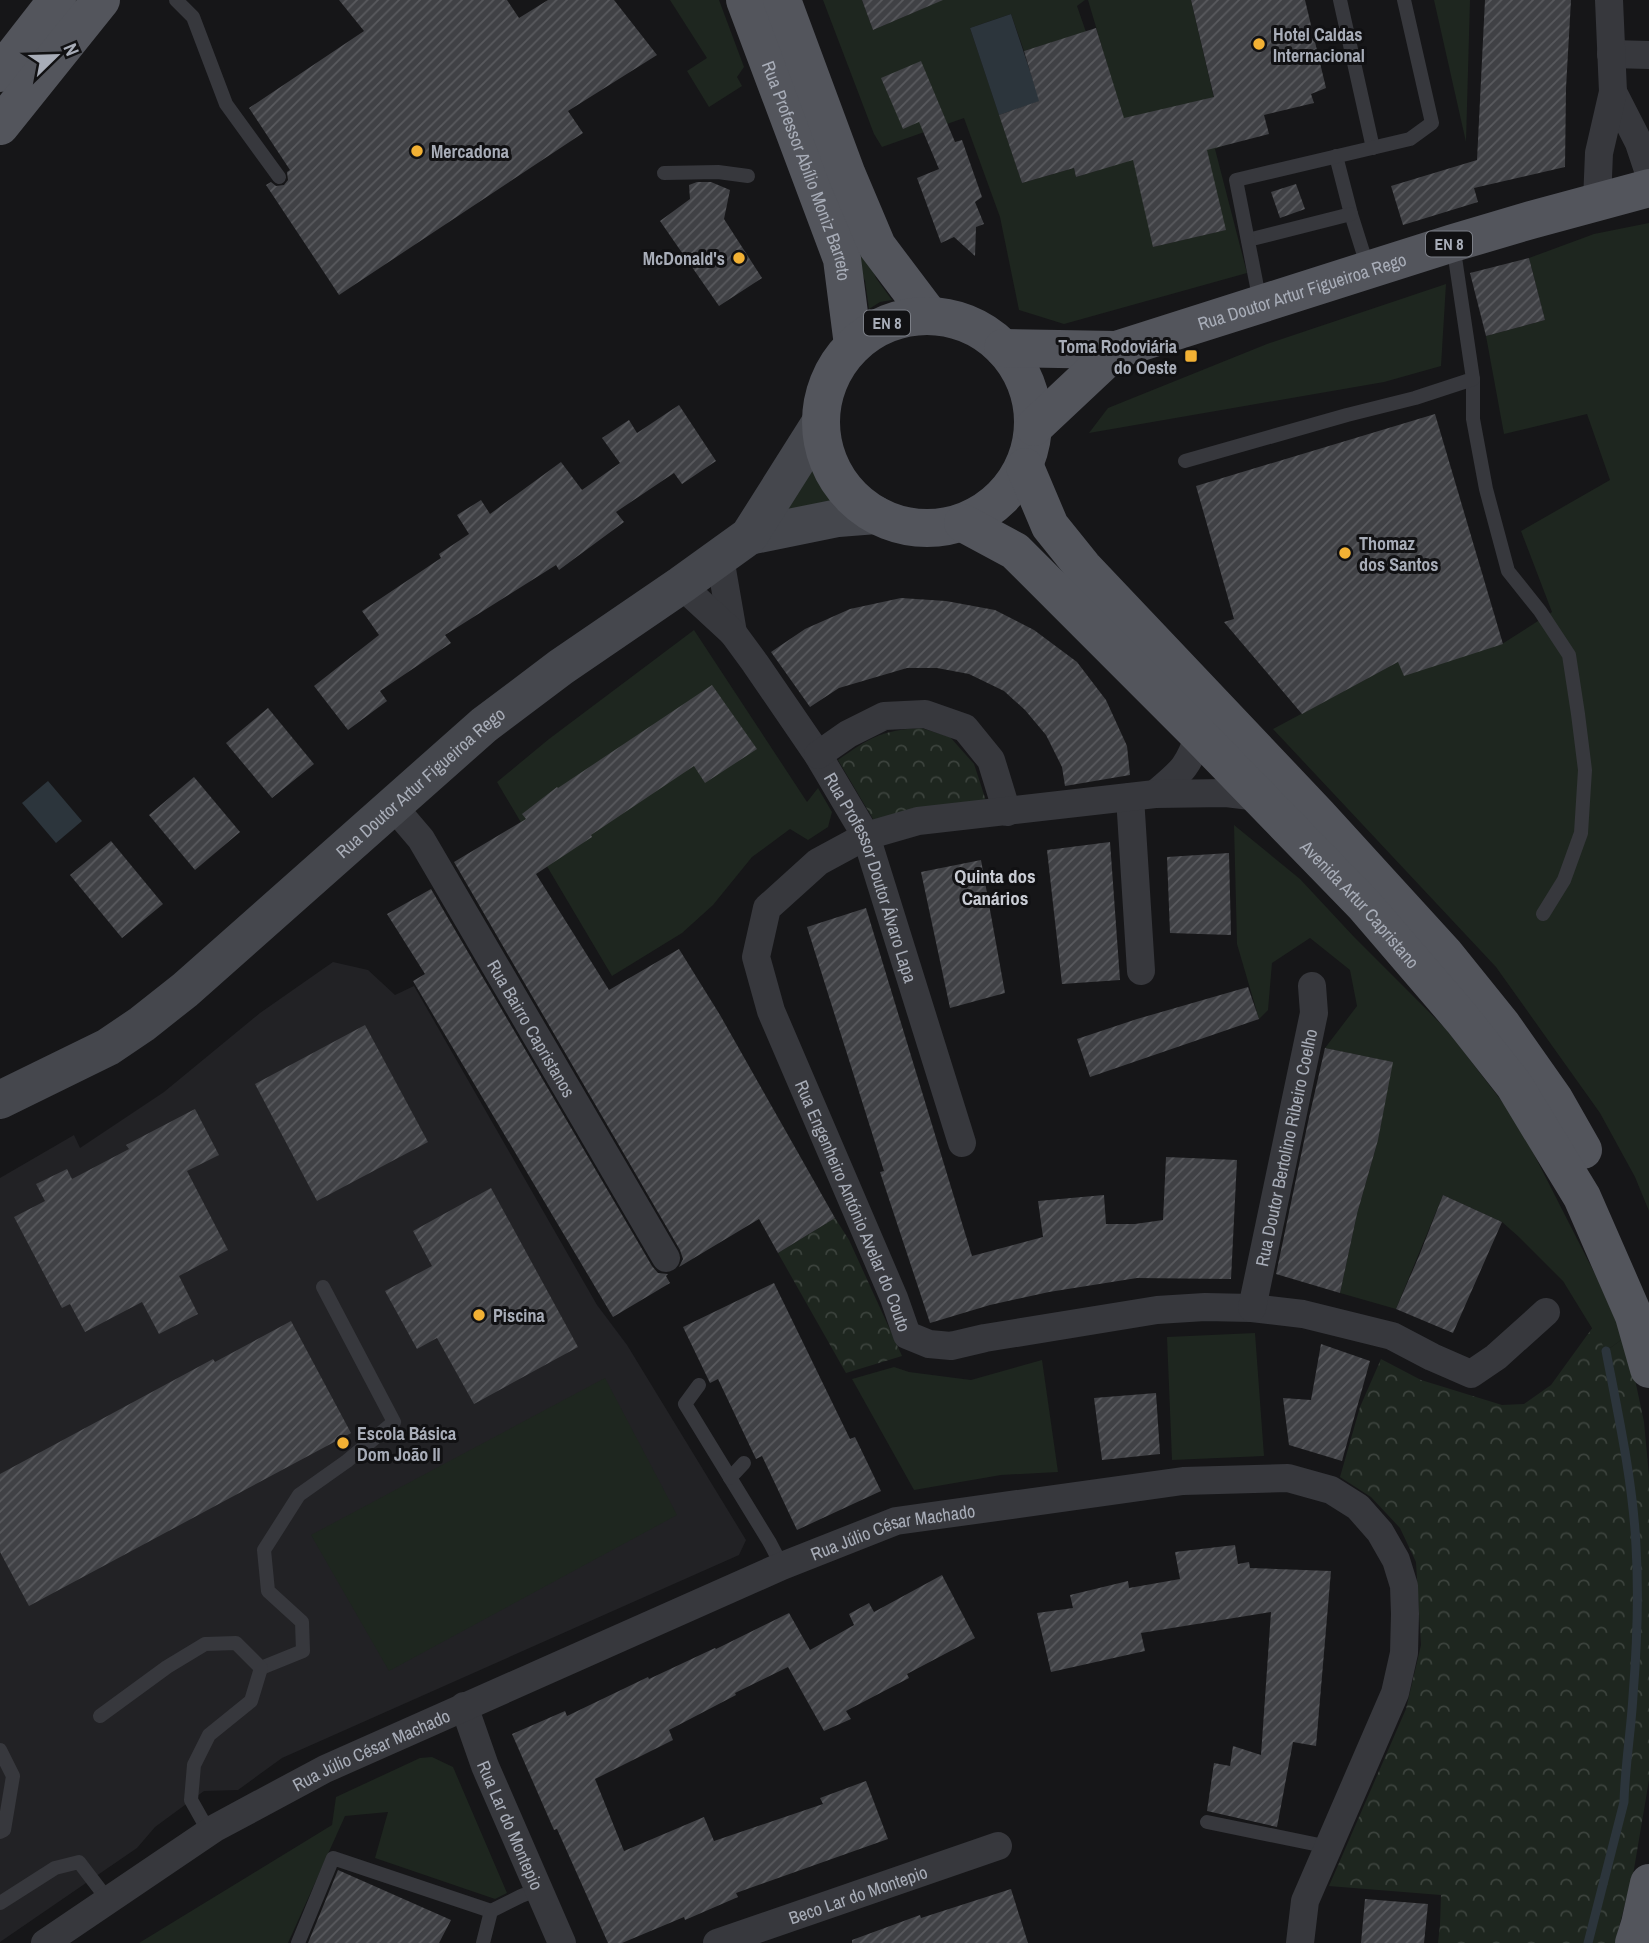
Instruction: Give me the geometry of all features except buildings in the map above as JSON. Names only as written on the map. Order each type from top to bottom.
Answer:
[{"type":"main road","points":[[0,73],[57,0]]},
{"type":"main road","points":[[0,126],[101,0]]},
{"type":"main road","name":"Rua Professor Abílio Moniz Barreto","points":[[744,0],[842,259],[853,345]]},
{"type":"main road","name":"Rua Professor Abílio Moniz Barreto","points":[[782,0],[847,175],[877,246],[929,315]]},
{"type":"main road","name":"Rua Doutor Artur Figueiroa Rego","points":[[1003,348],[1116,350],[1453,243],[1649,188]]},
{"type":"main road","name":"EN 8","points":[[929,315],[969,324],[988,334],[1003,348],[1017,364],[1026,383],[1034,428],[1025,467],[996,504],[963,523],[941,528],[897,524],[860,505],[836,476],[822,441],[823,400],[839,361],[869,332],[908,317],[929,315]]},
{"type":"main road","name":"Rua Doutor Artur Figueiroa Rego","points":[[1034,428],[1116,350]]},
{"type":"main road","name":"Rua Doutor Artur Figueiroa Rego","points":[[0,1100],[108,1047],[142,1024],[185,990],[484,725],[526,692],[735,547],[821,422]]},
{"type":"main road","name":"Avenida Artur Capristano","points":[[1025,467],[1050,526],[1083,567],[1318,815],[1444,953],[1502,1025],[1554,1099],[1597,1175],[1649,1292]]},
{"type":"main road","name":"Rua Doutor Artur Figueiroa Rego","points":[[735,547],[838,518],[876,515]]},
{"type":"main road","name":"Avenida Artur Capristano","points":[[963,523],[1015,551],[1199,735],[1364,906],[1462,1019],[1514,1085],[1582,1197],[1634,1316],[1649,1369]]},
{"type":"main road","name":"Rua Doutor Artur Figueiroa Rego","points":[[0,1128],[35,1112],[66,1091],[108,1047]]},
{"type":"main road","points":[[1634,1943],[1649,1883]]},
{"type":"street","points":[[1597,201],[1599,153],[1613,92],[1609,0]]},
{"type":"street","points":[[1611,54],[1649,55]]},
{"type":"street","points":[[1613,92],[1639,143],[1649,173]]},
{"type":"street","points":[[733,634],[735,547]]},
{"type":"street","points":[[681,586],[733,634]]},
{"type":"street","name":"Rua Professor Doutor Álvaro Lapa","points":[[733,634],[818,755],[866,836],[962,1143]]},
{"type":"street","points":[[818,755],[848,734],[884,716],[925,714],[965,728],[991,760],[1007,811]]},
{"type":"street","points":[[1141,971],[1143,795],[1184,769],[1199,735]]},
{"type":"street","name":"Rua Engenheiro António Avelar do Couto","points":[[1259,797],[1226,793],[1143,795],[918,821],[866,836],[818,862],[767,908],[756,957],[771,1011],[894,1298],[907,1335],[929,1345],[951,1346],[1157,1310],[1252,1308],[1303,1314],[1392,1336],[1471,1374],[1496,1357],[1546,1312]]},
{"type":"street","name":"Rua Bairro Capristanos","points":[[392,805],[421,839],[666,1258]]},
{"type":"street","name":"Rua Doutor Bertolino Ribeiro Coelho","points":[[1252,1308],[1314,1013],[1312,986]]},
{"type":"street","name":"Rua Júlio César Machado","points":[[45,1943],[209,1832],[325,1769],[782,1566],[896,1521],[1183,1481],[1288,1478],[1331,1490],[1358,1507],[1380,1532],[1396,1560],[1404,1586],[1405,1614],[1404,1653],[1395,1693],[1305,1900],[1300,1943]]},
{"type":"street","name":"Rua Lar do Montepio","points":[[464,1706],[485,1766],[562,1943]]},
{"type":"street","name":"Beco Lar do Montepio","points":[[717,1943],[998,1846]]},
{"type":"lane","points":[[176,0],[193,17],[226,104],[278,177]]},
{"type":"lane","points":[[1340,0],[1373,148]]},
{"type":"lane","points":[[1260,304],[1236,180],[1410,139],[1432,124],[1404,0]]},
{"type":"lane","points":[[1336,156],[1368,270]]},
{"type":"lane","points":[[664,173],[718,172],[748,176]]},
{"type":"lane","points":[[1248,240],[1351,214]]},
{"type":"lane","points":[[1453,243],[1473,379],[1473,419],[1486,489],[1508,571],[1540,611],[1569,655],[1578,714],[1585,770],[1581,833],[1564,880],[1543,914]]},
{"type":"lane","points":[[1185,461],[1415,398],[1473,379]]},
{"type":"lane","points":[[261,1668],[303,1651],[302,1622],[268,1591],[264,1550],[299,1496],[348,1461],[394,1422],[323,1287]]},
{"type":"lane","points":[[699,1385],[685,1404],[782,1566]]},
{"type":"lane","points":[[730,1478],[744,1463]]},
{"type":"lane","points":[[100,1716],[167,1667],[205,1644],[236,1643],[261,1668]]},
{"type":"lane","points":[[209,1832],[191,1800],[194,1765],[209,1735],[251,1701],[261,1668]]},
{"type":"lane","points":[[0,1750],[13,1776],[4,1830],[0,1832]]},
{"type":"lane","points":[[1207,1822],[1329,1847]]},
{"type":"lane","points":[[298,1943],[333,1858],[491,1911],[539,1889]]},
{"type":"lane","points":[[0,1903],[55,1868],[79,1862],[108,1900]]},
{"type":"lane","points":[[483,1943],[491,1911]]},
{"type":"shaded area","points":[[1011,14],[1040,101],[999,115],[970,28]]},
{"type":"shaded area","points":[[48,781],[82,821],[56,843],[22,803]]},
{"type":"shaded area","name":"Escola Básica Dom João II","points":[[333,962],[368,970],[395,995],[414,986],[597,1305],[627,1345],[746,1540],[739,1555],[282,1758],[238,1790],[204,1791],[155,1827],[137,1848],[0,1942],[0,1178],[74,1135],[80,1148],[164,1092],[260,1013]]},
{"type":"green space","points":[[670,0],[719,0],[744,67],[737,77],[742,86],[709,107],[687,71],[707,58]]},
{"type":"green space","points":[[757,0],[769,0],[876,278],[892,300],[880,302],[869,309],[865,281]]},
{"type":"green space","points":[[823,0],[862,0],[873,30],[933,4],[932,0],[1085,0],[1077,6],[1086,32],[1024,51],[1011,14],[970,28],[1022,183],[1074,168],[1076,177],[1099,170],[1123,118],[1088,0],[1191,0],[1225,145],[1215,149],[1247,273],[1064,324],[1019,310],[1000,217],[964,118],[882,147],[874,134]],"holes":[[[1195,102],[1225,230],[1153,247]]]},
{"type":"green space","points":[[1434,0],[1470,0],[1466,142]]},
{"type":"green space","points":[[1649,223],[1649,1211],[1635,1177],[1600,1113],[1496,967],[1273,729],[1398,662],[1502,644],[1552,612],[1521,531],[1610,480],[1587,414],[1504,434],[1486,336],[1545,320],[1529,258],[1594,234]]},
{"type":"green space","points":[[1446,284],[1441,366],[1384,382],[1089,433],[1108,408],[1267,344]]},
{"type":"green space","points":[[814,463],[822,488],[836,504],[775,521]]},
{"type":"green space","points":[[694,630],[807,802],[818,788],[832,812],[828,827],[808,840],[790,829],[752,857],[713,905],[682,933],[612,976],[497,782],[549,739]]},
{"type":"green space","points":[[921,728],[950,737],[974,764],[987,804],[876,824],[838,760],[876,736]]},
{"type":"green space","points":[[1234,825],[1300,879],[1447,1030],[1517,1121],[1595,1274],[1624,1338],[1606,1351],[1563,1281],[1519,1237],[1502,1222],[1443,1195],[1396,1309],[1340,1293],[1357,1214],[1378,1140],[1392,1062],[1325,1048],[1357,1006],[1350,970],[1310,938],[1272,963],[1268,1010],[1259,1019],[1237,944]]},
{"type":"green space","points":[[835,1218],[849,1240],[902,1356],[846,1373],[778,1253]]},
{"type":"green space","points":[[1593,1327],[1606,1351],[1624,1338],[1644,1422],[1649,1476],[1649,1780],[1634,1869],[1615,1943],[1438,1943],[1441,1895],[1329,1886],[1406,1709],[1421,1645],[1416,1562],[1400,1528],[1371,1497],[1340,1477],[1360,1407],[1381,1359],[1421,1380],[1502,1405],[1524,1404],[1551,1385]]},
{"type":"green space","points":[[1255,1333],[1264,1456],[1172,1460],[1167,1337]]},
{"type":"green space","points":[[1042,1360],[1058,1472],[1001,1475],[914,1490],[852,1379],[894,1367],[909,1372],[971,1380]]},
{"type":"green space","points":[[605,1378],[677,1515],[389,1671],[311,1535]]},
{"type":"green space","points":[[432,1757],[453,1767],[507,1893],[495,1899],[375,1858],[388,1812],[345,1816],[288,1943],[139,1943],[332,1825],[336,1797],[420,1758]]},
{"type":"waterway","points":[[1588,1943],[1624,1802],[1637,1621],[1637,1565],[1632,1497],[1606,1351]]},
{"type":"place","name":"Hotel Caldas Internacional","points":[[1259,44]]},
{"type":"place","name":"Mercadona","points":[[417,151]]},
{"type":"place","name":"McDonald's","points":[[739,258]]},
{"type":"place","name":"Toma Rodoviária do Oeste","points":[[1191,356]]},
{"type":"place","name":"Thomaz dos Santos","points":[[1345,553]]},
{"type":"place","name":"Piscina","points":[[479,1315]]},
{"type":"place","name":"Escola Básica Dom João II","points":[[343,1443]]},
{"type":"district","name":"Quinta dos Canários","points":[[995,887]]}]
